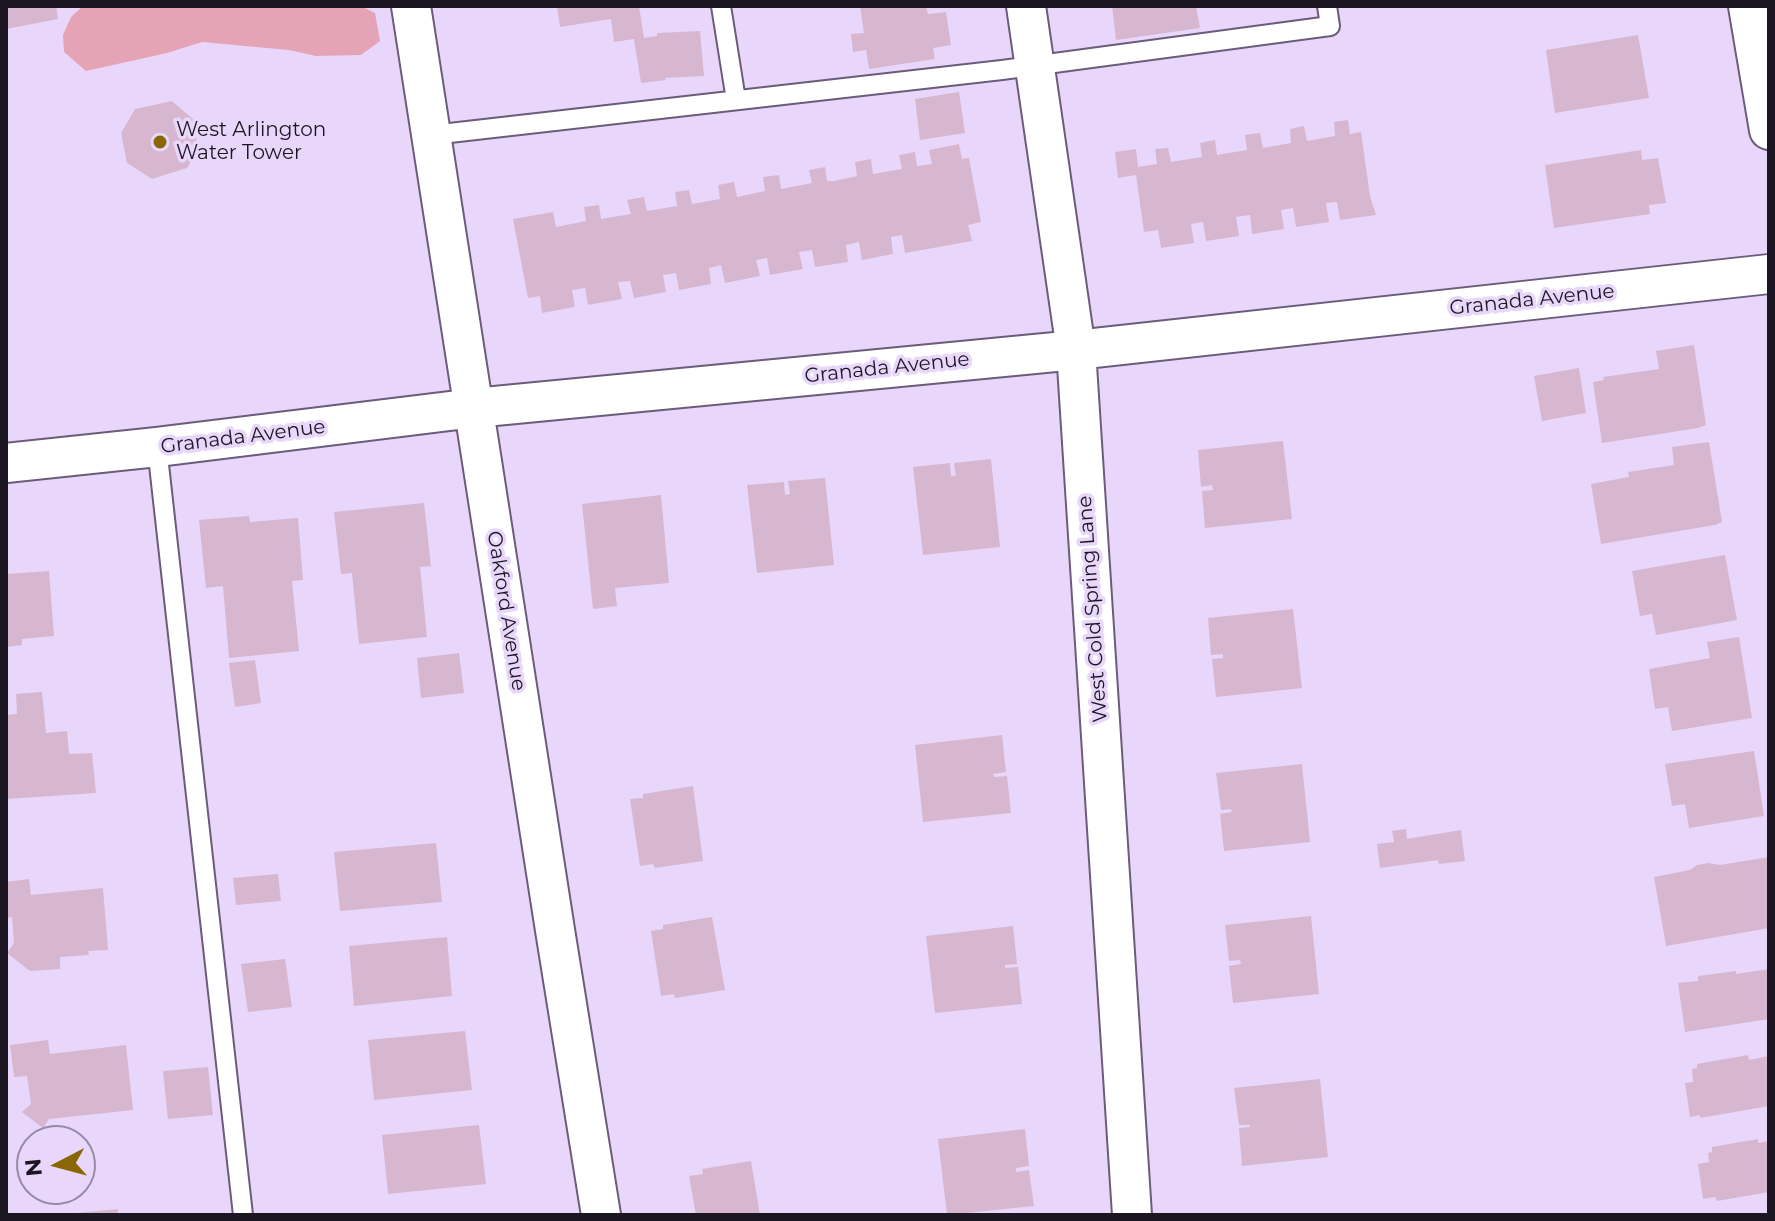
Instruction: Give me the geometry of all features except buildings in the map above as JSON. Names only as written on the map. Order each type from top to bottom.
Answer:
[{"type":"street","name":"Oakford Avenue","points":[[411,6],[601,1215]]},
{"type":"street","name":"West Cold Spring Lane","points":[[1026,6],[1076,350],[1132,1215]]},
{"type":"street","points":[[1748,6],[1769,130]]},
{"type":"street","name":"Granada Avenue","points":[[6,463],[474,408],[1076,350],[1769,274]]},
{"type":"lane","points":[[721,6],[736,100]]},
{"type":"lane","points":[[432,135],[1036,66],[1330,26],[1327,6]]},
{"type":"lane","points":[[157,447],[243,1215]]},
{"type":"shaded area","points":[[83,6],[361,6],[375,13],[380,41],[361,55],[316,56],[289,50],[202,42],[86,71],[64,52],[63,35],[71,17]]},
{"type":"place","name":"West Arlington Water Tower","points":[[160,142]]}]
